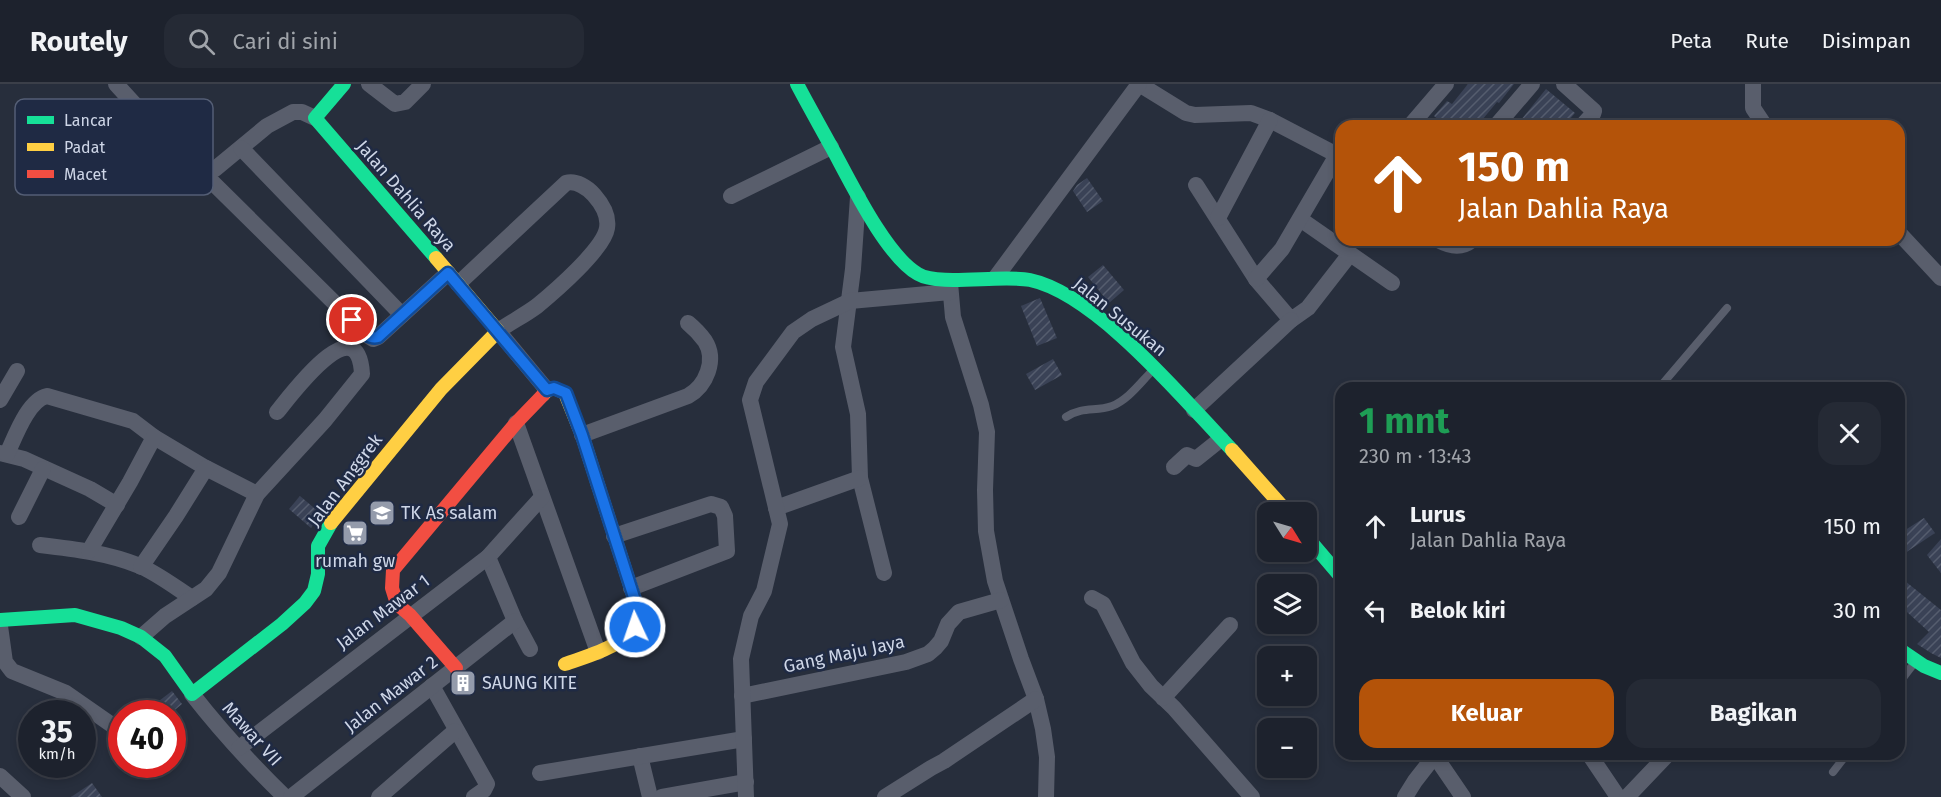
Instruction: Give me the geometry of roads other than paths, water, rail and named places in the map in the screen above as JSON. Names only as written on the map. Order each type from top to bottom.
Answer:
[{"type":"street","points":[[116,84],[130,99]]},
{"type":"street","points":[[213,170],[267,126],[293,112],[302,112],[315,118],[344,84]]},
{"type":"street","points":[[369,84],[395,104],[405,102],[423,84]]},
{"type":"street","name":"Jalan Susukan","points":[[797,84],[858,197],[891,247],[910,269],[928,279],[950,285],[996,276],[1022,278],[1059,290],[1101,320],[1155,368],[1279,502]]},
{"type":"street","points":[[996,276],[1139,84],[1186,113],[1195,115],[1251,112],[1335,154]]},
{"type":"street","points":[[1415,120],[1446,84]]},
{"type":"street","points":[[1501,120],[1532,84]]},
{"type":"street","points":[[1564,84],[1594,111],[1588,120]]},
{"type":"street","points":[[1752,84],[1753,108],[1760,120]]},
{"type":"street","name":"Jalan Dahlia Raya","points":[[315,118],[498,331]]},
{"type":"street","points":[[1218,218],[1270,120]]},
{"type":"street","points":[[731,196],[831,147]]},
{"type":"street","points":[[241,148],[402,315]]},
{"type":"street","points":[[1256,279],[1282,249],[1335,162]]},
{"type":"street","points":[[213,183],[373,339],[453,278],[567,183],[572,182],[591,191],[602,205],[605,214],[607,228],[600,245],[536,307],[498,331],[547,390]]},
{"type":"street","points":[[1196,185],[1256,279],[1291,320]]},
{"type":"street","points":[[858,197],[850,301],[843,347],[858,414],[860,478],[884,573]]},
{"type":"street","points":[[1300,219],[1335,244]]},
{"type":"street","points":[[1905,239],[1941,278]]},
{"type":"street","points":[[1339,246],[1392,283]]},
{"type":"street","points":[[1194,410],[1291,320],[1308,308],[1350,254]]},
{"type":"street","points":[[662,797],[746,789],[741,659],[751,616],[764,591],[780,524],[750,400],[756,382],[792,332],[812,319],[850,301],[950,285],[953,317],[981,405],[987,432],[986,531],[995,581],[1036,699],[1047,757],[1046,797]]},
{"type":"street","points":[[582,435],[688,396],[701,386],[709,362],[708,348],[706,342],[688,322]]},
{"type":"street","name":"Jalan Anggrek","points":[[192,694],[282,624],[305,603],[314,591],[318,574],[318,546],[332,521],[441,389],[498,331]]},
{"type":"street","points":[[141,637],[165,616],[206,589],[219,573],[257,494],[325,420],[362,374],[362,363],[357,353],[348,348],[338,349],[323,359],[277,412]]},
{"type":"street","points":[[0,400],[17,371]]},
{"type":"street","points":[[456,668],[410,615],[397,604],[392,588],[393,570],[516,423],[547,390],[554,388],[566,393],[582,435],[639,613],[635,627],[626,637],[598,652],[565,664]]},
{"type":"street","points":[[117,505],[90,489],[24,459],[4,453],[29,410],[39,398],[47,396],[133,421],[154,437],[206,468],[257,494]]},
{"type":"street","points":[[516,423],[598,652]]},
{"type":"street","points":[[89,551],[154,437]]},
{"type":"street","points":[[1174,467],[1187,455],[1196,459],[1221,439]]},
{"type":"street","points":[[141,567],[206,468]]},
{"type":"street","points":[[19,517],[43,469]]},
{"type":"street","points":[[776,508],[860,478]]},
{"type":"street","name":"Jalan Mawar 1","points":[[239,748],[488,557],[542,497]]},
{"type":"street","points":[[614,536],[711,504],[721,507],[725,516],[727,551],[631,588]]},
{"type":"street","points":[[40,545],[89,551],[141,567],[192,598]]},
{"type":"street","points":[[1317,546],[1335,561]]},
{"type":"street","points":[[488,557],[515,621],[530,649]]},
{"type":"street","points":[[1092,598],[1103,604],[1133,663],[1151,686],[1252,797]]},
{"type":"street","name":"Gang Maju Jaya","points":[[742,696],[906,662],[928,654],[941,641],[948,624],[959,612],[1001,600]]},
{"type":"street","points":[[0,620],[75,615],[121,628],[141,637],[165,656],[192,694]]},
{"type":"street","name":"Jalan Mawar 2","points":[[291,797],[515,621]]},
{"type":"street","points":[[1163,698],[1230,625]]},
{"type":"street","points":[[0,626],[5,662],[12,671],[66,693],[108,722]]},
{"type":"street","points":[[1905,653],[1924,666],[1941,673]]},
{"type":"street","points":[[432,686],[456,731],[481,792]]},
{"type":"street","name":"Mawar VII","points":[[192,694],[255,768],[285,797]]},
{"type":"street","points":[[885,797],[944,761],[1036,699]]},
{"type":"street","points":[[379,797],[456,731]]},
{"type":"street","points":[[540,773],[744,739]]},
{"type":"street","points":[[640,756],[650,797]]},
{"type":"street","points":[[1405,797],[1432,760]]},
{"type":"street","points":[[1439,760],[1463,797]]},
{"type":"street","points":[[1593,760],[1618,797]]},
{"type":"street","points":[[1626,797],[1662,760]]},
{"type":"street","points":[[0,776],[22,797]]},
{"type":"lane","points":[[1664,382],[1727,308]]},
{"type":"lane","points":[[1066,417],[1076,411],[1112,406],[1122,400],[1155,368]]},
{"type":"lane","points":[[1905,675],[1916,660]]},
{"type":"lane","points":[[1833,772],[1842,760]]},
{"type":"place","name":"TK As salam","points":[[382,513]]},
{"type":"place","name":"rumah gw","points":[[355,533]]},
{"type":"place","name":"SAUNG KITE","points":[[463,683]]}]
